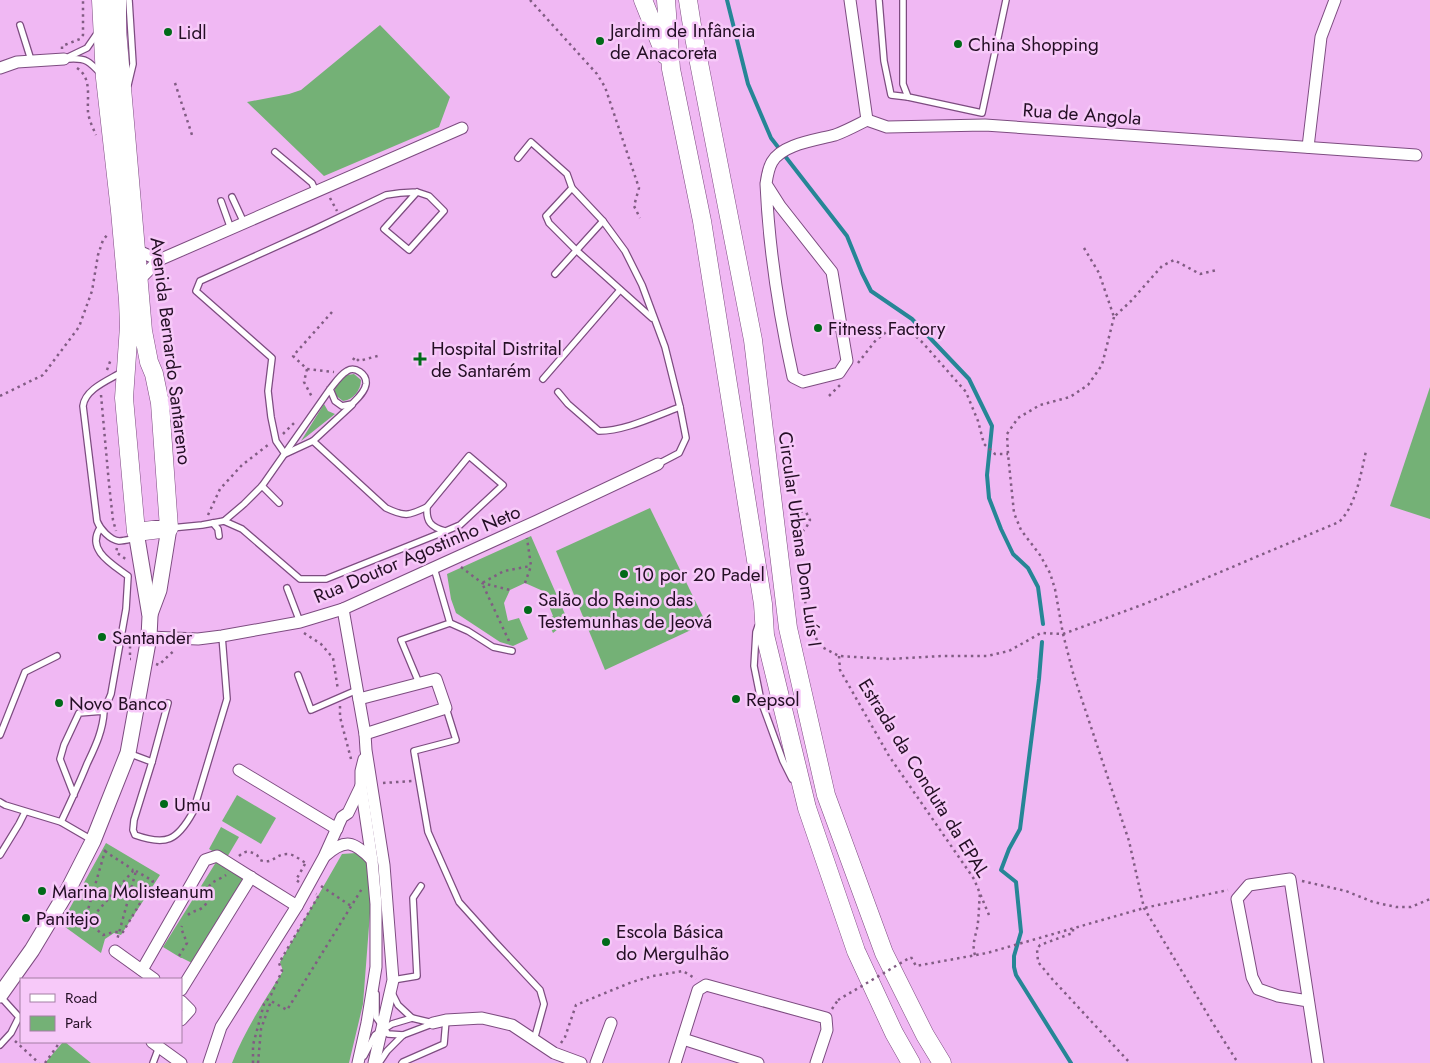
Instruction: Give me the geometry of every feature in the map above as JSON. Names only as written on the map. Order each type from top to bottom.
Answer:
[{"type":"main road","name":"Avenida Bernardo Santareno","points":[[0,995],[37,942],[68,890],[93,841],[128,753],[149,637],[150,616],[136,535],[124,391],[129,326],[128,300],[105,78],[101,0]]},
{"type":"main road","name":"Avenida Bernardo Santareno","points":[[117,0],[117,30],[143,331],[160,403],[169,528],[159,590],[150,616]]},
{"type":"main road","points":[[643,0],[671,69]]},
{"type":"main road","points":[[666,0],[671,69],[702,221],[763,604],[766,635],[807,808],[856,950],[894,1033],[912,1063]]},
{"type":"main road","name":"Circular Urbana Dom Luís I","points":[[688,0],[753,340],[788,628],[826,795],[884,952],[925,1035],[942,1063]]},
{"type":"main road","points":[[693,32],[695,0]]},
{"type":"main road","points":[[124,391],[133,384],[139,383],[153,391],[160,403]]},
{"type":"main road","points":[[136,535],[169,528]]},
{"type":"street","points":[[766,184],[795,226],[832,272],[847,361],[839,373],[803,382],[793,377],[784,337],[772,258],[766,184],[772,160],[780,154],[810,140],[836,134],[868,120],[850,0]]},
{"type":"street","points":[[1308,146],[1321,37],[1335,0]]},
{"type":"street","points":[[0,68],[17,62],[31,60],[67,63]]},
{"type":"street","name":"Rua de Angola","points":[[868,120],[887,127],[985,125],[1416,155]]},
{"type":"street","points":[[139,280],[160,260],[462,128]]},
{"type":"street","points":[[770,235],[775,223],[783,222],[795,226]]},
{"type":"street","points":[[136,250],[160,260]]},
{"type":"street","name":"Rua Doutor Agostinho Neto","points":[[149,637],[198,639],[298,627],[452,560],[658,464]]},
{"type":"street","points":[[343,609],[365,734],[366,750],[362,771],[378,831],[384,865],[391,985],[374,1063]]},
{"type":"street","points":[[358,694],[436,679],[446,708],[365,734]]},
{"type":"street","points":[[239,770],[336,829]]},
{"type":"street","points":[[209,1063],[221,1027],[297,906],[324,857],[342,817],[348,813],[366,785]]},
{"type":"street","points":[[359,1063],[376,966],[376,904],[366,785]]},
{"type":"street","points":[[324,857],[339,846],[352,844],[372,860]]},
{"type":"street","points":[[142,970],[205,860],[217,856],[297,906]]},
{"type":"street","points":[[182,988],[251,877]]},
{"type":"street","points":[[1308,1001],[1278,996],[1258,989],[1252,977],[1237,899],[1250,885],[1290,879],[1318,1063]]},
{"type":"street","points":[[115,951],[153,978]]},
{"type":"street","points":[[675,1063],[698,990],[706,985],[826,1018],[826,1030],[816,1063]]},
{"type":"street","points":[[182,1002],[190,1010],[182,1019]]},
{"type":"street","points":[[432,1023],[446,1020],[482,1018],[512,1025],[534,1040],[553,1058],[582,1063]]},
{"type":"street","points":[[596,1063],[611,1023]]},
{"type":"street","points":[[683,1039],[758,1063]]},
{"type":"street","points":[[158,1043],[181,1063]]},
{"type":"lane","points":[[124,106],[133,64],[129,0]]},
{"type":"lane","points":[[879,0],[884,60],[891,95],[908,96],[982,113]]},
{"type":"lane","points":[[903,0],[903,84],[908,96]]},
{"type":"lane","points":[[985,125],[982,113],[1006,0]]},
{"type":"lane","points":[[20,25],[31,60]]},
{"type":"lane","points":[[67,63],[86,48],[102,26]]},
{"type":"lane","points":[[67,63],[81,58],[88,60],[105,78]]},
{"type":"lane","points":[[518,158],[531,142],[567,174],[572,188],[603,221],[625,251],[642,285],[665,347],[686,438],[679,452],[658,464]]},
{"type":"lane","points":[[276,152],[320,190]]},
{"type":"lane","points":[[572,188],[546,216],[549,223],[576,250],[654,320]]},
{"type":"lane","points":[[285,454],[276,441],[271,417],[268,391],[272,358],[196,292],[200,281],[386,195],[417,192],[428,196],[444,211],[409,250],[384,229],[417,192]]},
{"type":"lane","points":[[232,197],[244,223]]},
{"type":"lane","points":[[220,201],[231,229]]},
{"type":"lane","points":[[555,274],[603,221]]},
{"type":"lane","points":[[543,379],[620,290]]},
{"type":"lane","points":[[126,369],[93,390],[87,396],[83,406],[100,528],[118,541],[136,535]]},
{"type":"lane","points":[[169,528],[213,524],[224,521],[262,486],[330,389],[347,371],[358,371],[363,375],[366,384],[363,391],[352,404],[313,441],[285,454]]},
{"type":"lane","points":[[330,389],[335,401],[342,406],[352,404]]},
{"type":"lane","points":[[558,392],[568,404],[599,431],[620,429],[680,407]]},
{"type":"lane","points":[[224,521],[242,529],[300,579],[326,579],[460,525],[503,485],[469,456],[427,507],[416,512],[401,515],[386,508],[313,441]]},
{"type":"lane","points":[[262,486],[279,503]]},
{"type":"lane","points":[[427,507],[426,516],[431,524],[445,531]]},
{"type":"lane","points":[[213,524],[218,529],[219,536]]},
{"type":"lane","points":[[61,822],[100,735],[104,711],[111,694],[126,609],[128,576],[98,551],[95,542],[96,534],[100,528]]},
{"type":"lane","points":[[434,568],[450,623]]},
{"type":"lane","points":[[287,588],[298,627]]},
{"type":"lane","points":[[419,683],[401,640],[450,623],[468,631],[493,647],[512,651]]},
{"type":"lane","points":[[168,703],[134,820],[133,830],[135,834],[146,839],[166,840],[172,838],[183,828],[193,812],[227,699],[222,636]]},
{"type":"lane","points":[[0,736],[25,672],[57,656]]},
{"type":"lane","points":[[298,676],[311,710],[339,698],[358,694]]},
{"type":"lane","points":[[446,708],[456,740],[414,751],[428,832],[459,902],[540,990],[544,1004],[534,1040]]},
{"type":"lane","points":[[74,795],[60,759],[64,745],[78,713],[104,711]]},
{"type":"lane","points":[[128,753],[152,762]]},
{"type":"lane","points":[[0,802],[25,812],[61,822],[93,841]]},
{"type":"lane","points":[[0,855],[25,812]]},
{"type":"lane","points":[[421,886],[413,898],[417,976],[391,985],[398,1005],[412,1018],[432,1023]]},
{"type":"lane","points":[[376,966],[376,1016],[382,1029],[388,1034],[403,1035]]},
{"type":"lane","points":[[0,995],[19,1017],[11,1032],[0,1045]]},
{"type":"lane","points":[[359,1063],[375,1035],[382,1029],[412,1018]]},
{"type":"lane","points":[[402,1063],[444,1044],[446,1020]]},
{"type":"lane","points":[[379,1063],[387,1051],[403,1035],[432,1023]]},
{"type":"lane","points":[[153,1063],[158,1043]]},
{"type":"path","points":[[62,46],[80,39],[83,35],[83,0]]},
{"type":"path","points":[[530,0],[597,74],[605,87],[639,188],[634,206],[640,218]]},
{"type":"path","points":[[67,63],[83,72],[86,79],[88,113],[98,140]]},
{"type":"path","points":[[175,83],[193,138]]},
{"type":"path","points":[[320,190],[340,217]]},
{"type":"path","points":[[105,227],[107,245]]},
{"type":"path","points":[[0,396],[43,375],[79,328],[92,291],[98,255],[103,240],[110,232]]},
{"type":"path","points":[[1084,248],[1099,273],[1114,317]]},
{"type":"path","points":[[1216,270],[1200,274],[1174,260],[1162,266],[1114,317],[1102,365],[1088,385],[1070,397],[1040,405],[1018,418],[1007,434],[1014,513],[1021,530],[1040,555],[1050,573],[1073,672],[1129,841],[1144,908],[1238,1063]]},
{"type":"path","points":[[332,312],[293,356],[307,369],[336,372]]},
{"type":"path","points":[[857,366],[876,340],[892,327],[905,326],[923,343],[966,392],[978,421],[985,445],[995,454],[1008,454]]},
{"type":"path","points":[[112,357],[102,381],[109,484],[113,520],[118,541],[116,552],[128,560],[130,566]]},
{"type":"path","points":[[307,369],[304,382],[312,397]]},
{"type":"path","points":[[829,396],[845,380]]},
{"type":"path","points":[[202,525],[220,489],[242,465],[276,441]]},
{"type":"path","points":[[794,540],[806,528],[810,520],[806,512],[801,511],[790,514],[794,540],[808,624],[820,646],[839,656],[889,659],[987,656],[1009,651],[1041,633],[1063,634],[1147,603],[1339,522],[1346,516],[1357,488],[1366,451]]},
{"type":"path","points":[[525,526],[530,566],[525,583]]},
{"type":"path","points":[[452,560],[482,584],[508,638]]},
{"type":"path","points":[[482,584],[504,571],[530,566]]},
{"type":"path","points":[[482,584],[510,590]]},
{"type":"path","points":[[298,627],[321,644],[332,658],[339,698],[340,717],[352,764]]},
{"type":"path","points":[[130,642],[130,659],[159,665],[177,648]]},
{"type":"path","name":"Estrada da Conduta da EPAL","points":[[839,656],[840,670],[889,756],[974,879],[989,914]]},
{"type":"path","points":[[366,785],[419,780]]},
{"type":"path","points":[[93,841],[106,851],[115,859],[125,863],[153,881],[123,932],[119,931],[103,935],[85,920],[106,851]]},
{"type":"path","points":[[180,956],[187,943],[181,928],[185,920],[192,911],[203,908],[208,902],[210,883],[225,876],[243,852],[250,851],[266,863],[287,854],[293,855],[306,863]]},
{"type":"path","points":[[310,856],[296,880],[308,883],[351,906]]},
{"type":"path","points":[[88,922],[135,870]]},
{"type":"path","points":[[115,951],[135,870]]},
{"type":"path","points":[[258,1063],[260,1029],[271,1001],[287,1010],[373,874]]},
{"type":"path","points":[[1290,879],[1346,891],[1373,902],[1396,907],[1411,907],[1430,900]]},
{"type":"path","points":[[253,1063],[253,1045],[264,1004],[282,971],[279,963],[319,896],[308,883]]},
{"type":"path","points":[[838,1000],[911,957],[916,966],[987,953],[1144,908],[1250,885]]},
{"type":"path","points":[[976,955],[973,949],[973,942],[978,923],[980,892]]},
{"type":"path","points":[[1073,929],[1073,932],[1070,934],[1040,945],[1037,949],[1038,962],[1130,1063]]},
{"type":"path","points":[[553,1058],[566,1037],[576,1005],[646,978],[683,971],[706,985]]},
{"type":"path","points":[[11,1032],[15,1041],[39,1063]]},
{"type":"path","points":[[45,1063],[59,1043]]},
{"type":"green space","points":[[380,25],[450,97],[439,127],[324,176],[247,102],[301,90]]},
{"type":"green space","points":[[354,374],[361,380],[360,387],[353,397],[343,401],[335,395],[335,387],[347,375]]},
{"type":"green space","points":[[1430,387],[1430,519],[1390,506]]},
{"type":"green space","points":[[324,404],[328,411],[335,414],[301,441]]},
{"type":"green space","name":"10 por 20 Padel","points":[[650,508],[706,623],[605,670],[556,551]]},
{"type":"green space","points":[[531,536],[568,621],[553,633],[547,620],[553,616],[543,591],[525,583],[510,590],[504,603],[508,621],[519,618],[528,639],[513,646],[500,642],[456,613],[451,599],[447,574]]},
{"type":"green space","points":[[237,795],[276,818],[261,844],[222,821]]},
{"type":"green space","points":[[221,827],[239,837],[226,859],[209,849]]},
{"type":"green space","points":[[106,843],[160,875],[121,935],[114,933],[105,939],[101,953],[61,924]]},
{"type":"green space","points":[[356,853],[365,859],[373,874],[363,1004],[349,1063],[232,1063],[249,1027],[283,971],[280,962],[342,854]]},
{"type":"green space","points":[[218,859],[245,877],[192,963],[163,947]]},
{"type":"green space","points":[[62,1043],[66,1043],[91,1063],[45,1063]]},
{"type":"waterway","points":[[727,0],[748,84],[771,138],[847,236],[871,291],[912,319],[969,379],[992,426],[987,475],[989,498],[1013,554],[1028,568],[1038,587],[1043,624]]},
{"type":"waterway","points":[[1042,642],[1020,829],[1009,849],[1001,870],[1016,882],[1021,932],[1014,956],[1016,975],[1071,1063]]},
{"type":"place","name":"Lidl","points":[[168,32]]},
{"type":"place","name":"Jardim de Infância de Anacoreta","points":[[600,41]]},
{"type":"place","name":"China Shopping","points":[[958,44]]},
{"type":"place","name":"Fitness Factory","points":[[818,328]]},
{"type":"place","name":"Hospital Distrital de Santarém","points":[[420,359]]},
{"type":"place","name":"10 por 20 Padel","points":[[624,574]]},
{"type":"place","name":"Salão do Reino das Testemunhas de Jeová","points":[[528,610]]},
{"type":"place","name":"Santander","points":[[102,637]]},
{"type":"place","name":"Repsol","points":[[736,699]]},
{"type":"place","name":"Novo Banco","points":[[59,703]]},
{"type":"place","name":"Umu","points":[[164,804]]},
{"type":"place","name":"Marina Molisteanum","points":[[42,891]]},
{"type":"place","name":"Panitejo","points":[[26,918]]},
{"type":"place","name":"Escola Básica do Mergulhão","points":[[606,942]]}]
